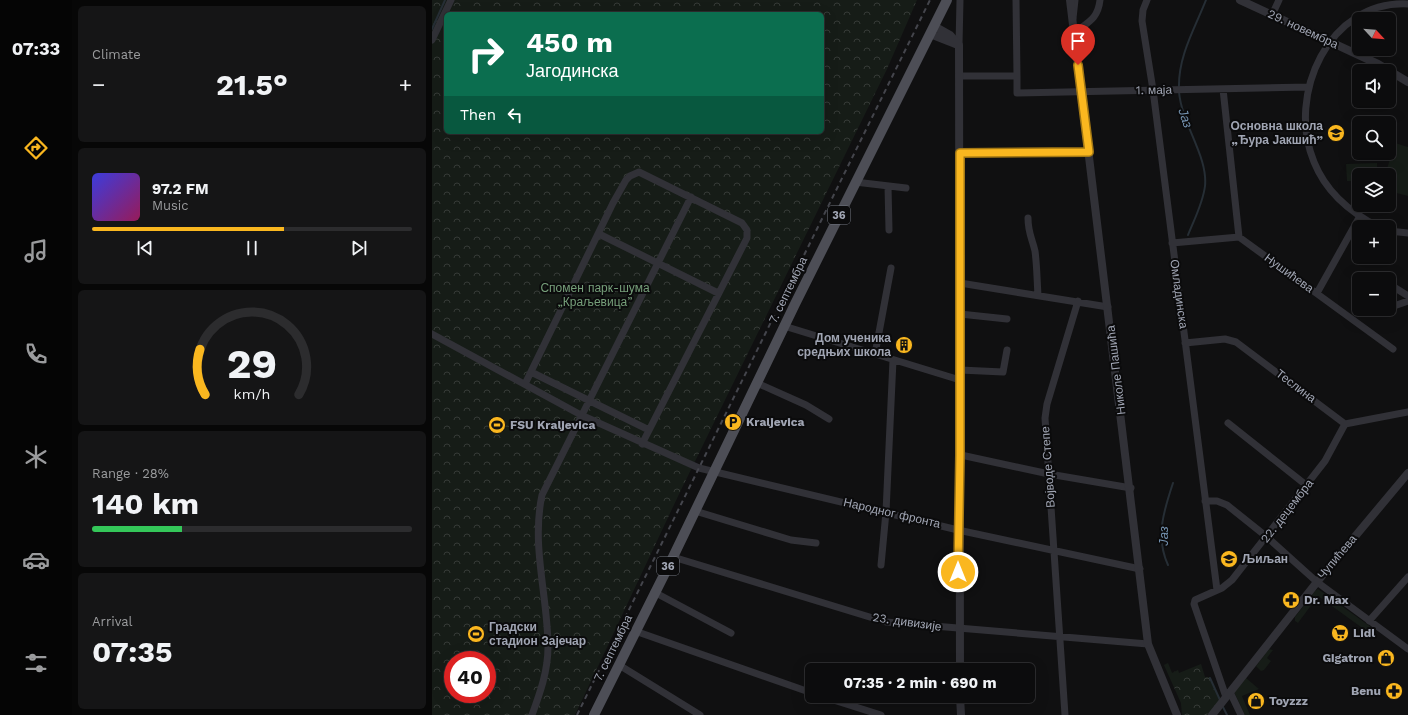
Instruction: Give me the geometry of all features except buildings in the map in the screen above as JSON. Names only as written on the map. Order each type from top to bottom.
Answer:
[{"type":"main road","name":"7. септембра","points":[[594,715],[654,592],[673,557],[855,182],[947,0]]},
{"type":"street","points":[[445,12],[451,0]]},
{"type":"street","points":[[960,0],[960,455],[958,530],[960,663]]},
{"type":"street","points":[[959,76],[1017,76],[1016,0]]},
{"type":"street","name":"Николе Пашића","points":[[1070,0],[1131,488],[1148,644],[1177,715]]},
{"type":"street","name":"Николе Пашића","points":[[1072,21],[1075,0]]},
{"type":"street","points":[[1074,33],[1095,16],[1099,10],[1100,0]]},
{"type":"street","name":"Омладинска","points":[[1147,0],[1143,10],[1142,21],[1153,90],[1217,590]]},
{"type":"street","name":"29. новембра","points":[[1240,0],[1386,68],[1408,82]]},
{"type":"street","points":[[1272,15],[1279,0]]},
{"type":"street","points":[[1367,220],[1334,194],[1321,176],[1313,160],[1306,125],[1308,87],[1315,69],[1330,42],[1352,18],[1371,9],[1393,2],[1408,4]]},
{"type":"street","points":[[432,40],[444,15]]},
{"type":"street","points":[[932,30],[959,45]]},
{"type":"street","name":"1. маја","points":[[1017,76],[1017,93],[1308,87]]},
{"type":"street","points":[[1172,243],[1239,237],[1223,89]]},
{"type":"street","points":[[960,153],[1089,152]]},
{"type":"street","points":[[525,384],[626,180],[635,174],[644,174],[742,223],[747,230],[747,238],[642,444]]},
{"type":"street","points":[[855,182],[906,188]]},
{"type":"street","points":[[888,186],[889,230]]},
{"type":"street","points":[[532,715],[543,683],[548,651],[538,547],[540,505],[545,488],[691,197]]},
{"type":"street","points":[[1317,294],[1360,216]]},
{"type":"street","points":[[1028,218],[1028,232],[1034,249],[1038,295]]},
{"type":"street","points":[[1396,232],[1408,233]]},
{"type":"street","points":[[599,234],[718,293]]},
{"type":"street","name":"Нушићева","points":[[1239,237],[1393,349]]},
{"type":"street","points":[[875,354],[891,268]]},
{"type":"street","points":[[960,283],[1108,306]]},
{"type":"street","points":[[1396,288],[1408,296]]},
{"type":"street","name":"Војводе Степе","points":[[1065,715],[1045,410],[1078,301]]},
{"type":"street","points":[[1396,305],[1408,301]]},
{"type":"street","points":[[960,314],[1007,319]]},
{"type":"street","points":[[784,326],[960,380]]},
{"type":"street","name":"Народног фронта","points":[[432,334],[582,415],[642,444],[714,472],[958,530],[1140,569]]},
{"type":"street","name":"Теслина","points":[[1185,343],[1224,339],[1236,342],[1346,424]]},
{"type":"street","points":[[960,370],[1003,372],[1007,350]]},
{"type":"street","points":[[881,566],[886,512],[893,360]]},
{"type":"street","points":[[531,372],[649,430]]},
{"type":"street","points":[[757,383],[806,405],[830,419]]},
{"type":"street","points":[[1346,424],[1408,412]]},
{"type":"street","points":[[1228,423],[1306,486]]},
{"type":"street","name":"22. децембра","points":[[1241,715],[1225,698],[1194,604],[1196,599],[1217,590],[1232,580],[1325,461],[1346,424]]},
{"type":"street","points":[[960,455],[1049,474],[1131,488]]},
{"type":"street","name":"Чупићева","points":[[1212,714],[1316,582],[1408,473]]},
{"type":"street","points":[[1205,501],[1217,501],[1223,503],[1267,537],[1316,582],[1408,650]]},
{"type":"street","points":[[695,511],[791,540],[816,543]]},
{"type":"street","name":"23. дивизије","points":[[673,557],[877,620],[959,629],[1148,644]]},
{"type":"street","points":[[1369,621],[1408,577]]},
{"type":"street","points":[[654,592],[731,633]]},
{"type":"street","points":[[635,631],[805,691]]},
{"type":"street","points":[[619,665],[700,715]]},
{"type":"street","points":[[838,703],[862,713],[881,715]]},
{"type":"street","points":[[960,703],[961,715]]},
{"type":"green space","name":"Спомен парк-шума „Краљевица”","points":[[432,0],[917,0],[887,69],[680,492],[575,715],[432,715]]},
{"type":"green space","points":[[1396,143],[1408,147],[1408,196],[1396,193],[1396,168],[1387,168],[1390,160],[1396,160]]},
{"type":"green space","points":[[1377,163],[1377,168],[1352,168],[1352,181],[1347,181],[1346,164]]},
{"type":"green space","points":[[1318,589],[1375,630],[1372,635],[1318,596],[1298,623],[1295,621],[1295,617]]},
{"type":"green space","points":[[1269,649],[1273,650],[1267,658],[1271,661],[1264,670],[1261,671],[1256,666]]},
{"type":"green space","points":[[1168,663],[1172,673],[1178,670],[1179,673],[1201,664],[1205,677],[1209,677],[1220,699],[1217,705],[1207,715],[1182,715],[1181,703],[1164,665]]},
{"type":"green space","points":[[1246,678],[1259,689],[1242,696],[1250,715],[1245,715],[1234,692]]},
{"type":"waterway","points":[[432,29],[445,0]]},
{"type":"waterway","name":"Јаз","points":[[1179,88],[1179,76],[1184,53],[1206,0]]},
{"type":"waterway","name":"Јаз","points":[[1179,92],[1181,104],[1203,163],[1205,175],[1205,186],[1202,199],[1188,235]]},
{"type":"waterway","name":"Јаз","points":[[1168,565],[1164,555],[1161,534],[1164,513],[1173,483]]},
{"type":"waterway","name":"Јаз","points":[[1210,678],[1220,700]]},
{"type":"waterway","name":"Јаз","points":[[1223,707],[1227,715]]},
{"type":"railway","points":[[577,715],[930,0]]},
{"type":"place","name":"Основна школа „Ђура Јакшић”","points":[[1336,133]]},
{"type":"place","name":"Дом ученика средњих школа","points":[[904,345]]},
{"type":"place","name":"Kraljevica","points":[[733,422]]},
{"type":"place","name":"FSU Kraljevica","points":[[497,425]]},
{"type":"place","name":"Љиљан","points":[[1229,559]]},
{"type":"place","name":"Dr. Max","points":[[1291,600]]},
{"type":"place","name":"Lidl","points":[[1340,633]]},
{"type":"place","name":"Градски стадион Зајечар","points":[[476,634]]},
{"type":"place","name":"Gigatron","points":[[1386,658]]},
{"type":"place","name":"Benu","points":[[1394,691]]},
{"type":"place","name":"Toyzzz","points":[[1256,701]]},
{"type":"route","points":[[958,572],[960,455],[960,153],[1089,152],[1078,65]]}]
